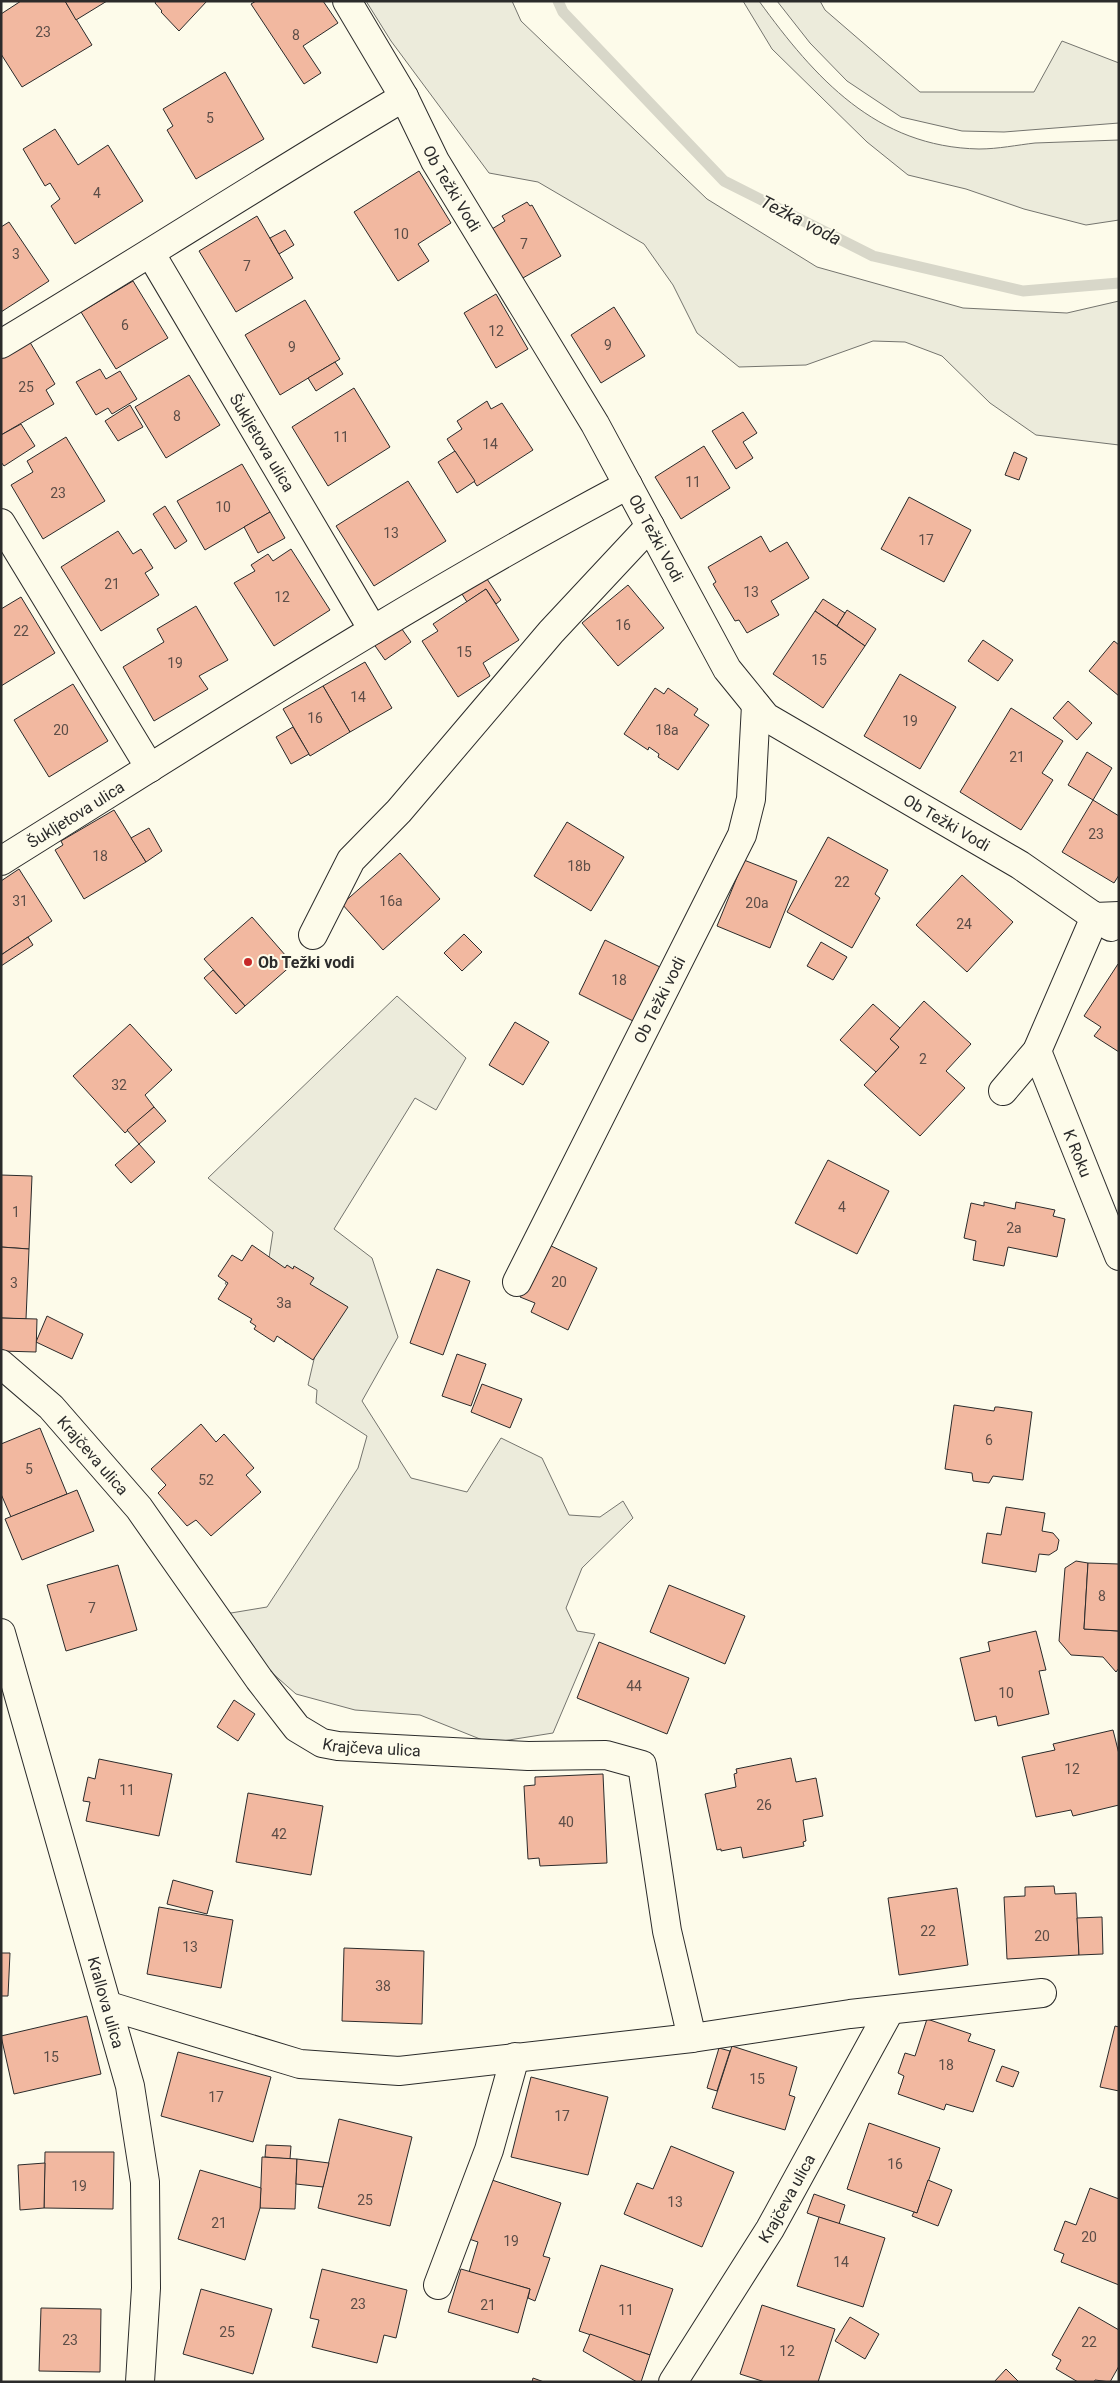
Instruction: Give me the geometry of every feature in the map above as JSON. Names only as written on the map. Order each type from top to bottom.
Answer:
[{"type":"street","name":"Ob Težki Vodi","points":[[347,1],[404,97],[435,161],[596,424],[727,669],[766,717],[1107,917],[1119,932]]},
{"type":"street","points":[[1,344],[151,254],[311,152],[404,97]]},
{"type":"street","name":"Šukljetova ulica","points":[[151,254],[373,630]]},
{"type":"street","name":"Šukljetova ulica","points":[[1,861],[373,630],[519,543],[628,485]]},
{"type":"street","points":[[1,523],[150,768]]},
{"type":"street","points":[[312,935],[351,860],[399,811],[551,632],[650,526]]},
{"type":"street","name":"Ob Težki vodi","points":[[516,1282],[742,835],[751,799],[756,704]]},
{"type":"street","points":[[1003,1091],[1037,1051],[1107,917]]},
{"type":"street","name":"K Roku","points":[[1037,1051],[1119,1256]]},
{"type":"street","name":"Krajčeva ulica","points":[[1,1364],[51,1407],[139,1508],[259,1679],[297,1728],[322,1743],[338,1746],[528,1756],[606,1755],[642,1764],[667,1931],[692,2038]]},
{"type":"street","name":"Krallova ulica","points":[[1,1633],[130,2086],[145,2182],[146,2288],[140,2382]]},
{"type":"street","points":[[108,2006],[300,2064],[399,2071],[692,2038],[758,2027],[890,2010],[1042,1994]]},
{"type":"street","name":"Krajčeva ulica","points":[[673,2382],[770,2229],[890,2010]]},
{"type":"street","points":[[438,2285],[488,2150],[515,2057]]},
{"type":"shaded area","points":[[366,1],[512,1],[521,21],[707,199],[817,267],[963,308],[1067,313],[1119,301],[1119,445],[1036,435],[990,403],[942,356],[905,342],[873,341],[806,365],[739,367],[697,333],[673,285],[644,244],[538,182],[489,173],[391,41]]},
{"type":"shaded area","points":[[743,1],[759,1],[803,56],[826,81],[851,103],[879,122],[909,136],[942,145],[979,149],[1035,143],[1119,140],[1119,220],[1086,225],[1024,209],[966,189],[908,175],[867,142],[772,49]]},
{"type":"shaded area","points":[[777,1],[820,1],[825,10],[920,92],[1034,92],[1062,41],[1119,63],[1119,123],[1004,132],[962,131],[901,117],[847,81],[810,43]]},
{"type":"shaded area","points":[[397,996],[466,1058],[436,1110],[415,1098],[334,1229],[372,1258],[398,1337],[362,1401],[411,1478],[467,1492],[501,1438],[542,1458],[569,1515],[600,1517],[623,1501],[633,1518],[582,1568],[566,1608],[577,1631],[595,1634],[553,1733],[490,1743],[420,1715],[355,1710],[296,1694],[245,1649],[225,1614],[267,1607],[358,1468],[367,1436],[316,1403],[317,1390],[308,1385],[315,1355],[285,1342],[272,1328],[244,1310],[225,1283],[269,1258],[273,1232],[208,1178]]},
{"type":"building","points":[[21,1],[65,1],[92,45],[22,87],[1,54],[1,14]]},
{"type":"building","points":[[65,1],[107,1],[76,20]]},
{"type":"building","points":[[156,1],[207,1],[179,31],[161,12],[155,3]]},
{"type":"building","points":[[256,1],[323,1],[338,23],[303,46],[321,73],[304,84],[251,4]]},
{"type":"building","points":[[225,72],[264,139],[196,179],[167,130],[173,126],[163,109]]},
{"type":"building","points":[[55,129],[78,165],[108,145],[143,201],[75,244],[51,206],[60,199],[50,183],[45,186],[23,149]]},
{"type":"building","points":[[419,171],[451,223],[418,244],[429,261],[398,281],[354,212]]},
{"type":"building","points":[[527,202],[530,206],[532,205],[561,256],[516,282],[487,232],[505,221],[502,216]]},
{"type":"building","points":[[257,216],[293,278],[236,312],[199,251]]},
{"type":"building","points":[[9,222],[49,281],[1,312],[1,227]]},
{"type":"building","points":[[285,230],[294,245],[279,254],[270,238]]},
{"type":"building","points":[[133,281],[168,338],[116,369],[81,312]]},
{"type":"building","points":[[496,294],[528,349],[496,368],[464,313]]},
{"type":"building","points":[[305,300],[340,359],[280,395],[245,335]]},
{"type":"building","points":[[614,307],[645,356],[601,383],[571,335]]},
{"type":"building","points":[[28,339],[55,384],[46,390],[54,404],[1,435],[1,355]]},
{"type":"building","points":[[335,362],[343,374],[316,391],[308,378]]},
{"type":"building","points":[[100,369],[106,379],[120,371],[137,399],[112,414],[108,408],[96,415],[76,382]]},
{"type":"building","points":[[189,375],[220,425],[166,458],[135,407]]},
{"type":"building","points":[[354,388],[390,447],[328,486],[292,427]]},
{"type":"building","points":[[487,401],[491,409],[502,403],[533,450],[477,486],[447,439],[462,429],[457,421]]},
{"type":"building","points":[[130,405],[143,427],[118,441],[105,421]]},
{"type":"building","points":[[743,412],[757,433],[743,442],[753,458],[736,469],[712,431]]},
{"type":"building","points":[[21,424],[35,446],[4,466],[1,462],[1,435]]},
{"type":"building","points":[[66,437],[105,501],[43,539],[11,485],[33,472],[27,461]]},
{"type":"building","points":[[704,446],[730,488],[681,519],[655,477]]},
{"type":"building","points":[[455,451],[475,481],[457,493],[438,462]]},
{"type":"building","points":[[1014,452],[1027,458],[1019,480],[1005,475]]},
{"type":"building","points":[[242,464],[270,512],[205,550],[177,501]]},
{"type":"building","points":[[408,481],[446,541],[374,586],[336,526]]},
{"type":"building","points":[[909,497],[971,530],[944,582],[881,549]]},
{"type":"building","points":[[165,506],[187,541],[175,549],[153,514]]},
{"type":"building","points":[[270,512],[285,538],[258,553],[244,527]]},
{"type":"building","points":[[118,531],[133,554],[141,549],[153,568],[145,573],[159,595],[101,631],[61,567]]},
{"type":"building","points":[[761,536],[770,552],[787,542],[809,578],[771,601],[779,615],[747,633],[739,620],[735,621],[713,584],[716,582],[708,567]]},
{"type":"building","points":[[291,549],[330,610],[274,646],[234,583],[255,571],[251,565],[268,554],[273,561]]},
{"type":"building","points":[[481,570],[501,600],[496,604],[486,589],[467,602],[457,586]]},
{"type":"building","points":[[628,585],[664,628],[618,666],[582,623]]},
{"type":"building","points":[[486,589],[519,640],[483,663],[490,676],[458,697],[422,641],[438,631],[433,624]]},
{"type":"building","points":[[21,597],[55,653],[1,686],[1,609]]},
{"type":"building","points":[[823,599],[845,613],[837,626],[815,611]]},
{"type":"building","points":[[196,606],[228,660],[199,676],[208,689],[154,721],[123,667],[164,642],[157,629]]},
{"type":"building","points":[[847,610],[876,629],[865,646],[837,626]]},
{"type":"building","points":[[815,611],[865,646],[823,708],[773,674]]},
{"type":"building","points":[[397,622],[411,642],[385,660],[371,640]]},
{"type":"building","points":[[983,640],[1013,660],[998,681],[968,661]]},
{"type":"building","points":[[1114,641],[1119,645],[1119,696],[1089,671]]},
{"type":"building","points":[[365,662],[392,708],[350,732],[323,686]]},
{"type":"building","points":[[900,674],[956,707],[920,769],[864,736]]},
{"type":"building","points":[[73,684],[108,741],[49,777],[14,720]]},
{"type":"building","points":[[323,686],[350,732],[310,756],[283,709]]},
{"type":"building","points":[[655,688],[664,694],[668,688],[698,709],[694,715],[709,725],[678,770],[658,757],[659,754],[649,747],[648,750],[624,734]]},
{"type":"building","points":[[1068,701],[1092,723],[1077,740],[1053,718]]},
{"type":"building","points":[[1011,708],[1063,741],[1042,773],[1053,780],[1021,830],[960,792]]},
{"type":"building","points":[[293,727],[309,754],[291,764],[276,737]]},
{"type":"building","points":[[1087,752],[1112,768],[1093,800],[1068,785]]},
{"type":"building","points":[[1093,800],[1119,816],[1119,875],[1114,883],[1062,852]]},
{"type":"building","points":[[114,810],[146,862],[84,899],[55,850],[63,845],[61,841]]},
{"type":"building","points":[[567,822],[624,857],[591,911],[534,876]]},
{"type":"building","points":[[149,828],[162,851],[146,862],[131,838]]},
{"type":"building","points":[[828,837],[888,870],[875,894],[880,898],[852,948],[787,912]]},
{"type":"building","points":[[400,853],[440,899],[383,950],[342,904]]},
{"type":"building","points":[[744,860],[797,881],[770,948],[717,926]]},
{"type":"building","points":[[19,869],[52,921],[1,955],[1,881]]},
{"type":"building","points":[[962,875],[1013,922],[967,972],[916,925]]},
{"type":"building","name":"Ob Težki vodi","points":[[252,917],[293,964],[245,1006],[204,959]]},
{"type":"building","points":[[464,934],[482,952],[462,971],[444,953]]},
{"type":"building","points":[[28,937],[33,945],[1,966],[1,955]]},
{"type":"building","points":[[605,940],[660,967],[633,1021],[579,994]]},
{"type":"building","points":[[821,942],[847,957],[833,980],[807,966]]},
{"type":"building","points":[[1118,964],[1119,1052],[1094,1036],[1101,1027],[1084,1016]]},
{"type":"building","points":[[213,970],[245,1006],[236,1014],[204,978]]},
{"type":"building","points":[[924,1001],[971,1044],[946,1071],[965,1088],[920,1136],[864,1085],[899,1047],[890,1039]]},
{"type":"building","points":[[873,1004],[900,1028],[890,1039],[899,1047],[876,1072],[840,1040]]},
{"type":"building","points":[[515,1022],[549,1042],[523,1085],[489,1065]]},
{"type":"building","points":[[130,1024],[172,1070],[145,1095],[154,1107],[125,1133],[73,1076]]},
{"type":"building","points":[[154,1107],[166,1121],[139,1144],[127,1130]]},
{"type":"building","points":[[139,1144],[155,1162],[131,1183],[115,1165]]},
{"type":"building","points":[[828,1160],[889,1191],[857,1254],[795,1223]]},
{"type":"building","points":[[1,1175],[32,1176],[29,1249],[1,1247]]},
{"type":"building","points":[[984,1202],[1015,1209],[1016,1202],[1055,1210],[1053,1216],[1065,1219],[1057,1257],[1008,1247],[1004,1266],[973,1260],[976,1241],[964,1238],[971,1203],[984,1206]]},
{"type":"building","points":[[545,1243],[597,1268],[568,1330],[531,1312],[535,1303],[520,1297]]},
{"type":"building","points":[[252,1245],[285,1268],[287,1265],[293,1269],[294,1266],[314,1278],[310,1284],[348,1307],[313,1360],[277,1336],[274,1342],[254,1329],[256,1326],[250,1322],[252,1319],[218,1299],[228,1283],[218,1276],[232,1255],[242,1261]]},
{"type":"building","points":[[1,1247],[29,1249],[26,1319],[1,1318]]},
{"type":"building","points":[[437,1269],[470,1281],[443,1355],[410,1343]]},
{"type":"building","points":[[47,1316],[83,1334],[72,1359],[36,1342]]},
{"type":"building","points":[[1,1318],[37,1319],[36,1352],[1,1351]]},
{"type":"building","points":[[457,1354],[486,1364],[471,1406],[442,1396]]},
{"type":"building","points":[[482,1384],[522,1399],[510,1428],[471,1412]]},
{"type":"building","points":[[954,1405],[994,1411],[995,1407],[998,1407],[1032,1412],[1023,1480],[993,1476],[989,1483],[973,1481],[972,1473],[945,1469]]},
{"type":"building","points":[[201,1424],[216,1442],[224,1434],[254,1468],[246,1475],[261,1492],[211,1536],[196,1520],[187,1526],[158,1493],[166,1485],[151,1469]]},
{"type":"building","points":[[40,1428],[67,1494],[11,1517],[1,1494],[1,1444]]},
{"type":"building","points":[[77,1490],[94,1531],[22,1560],[5,1519]]},
{"type":"building","points":[[1006,1507],[1045,1513],[1042,1531],[1053,1533],[1059,1540],[1057,1550],[1049,1555],[1039,1554],[1036,1572],[982,1563],[987,1533],[1001,1535]]},
{"type":"building","points":[[1076,1561],[1088,1563],[1084,1629],[1119,1631],[1119,1668],[1116,1672],[1103,1657],[1071,1655],[1059,1641],[1065,1568]]},
{"type":"building","points":[[1088,1563],[1119,1564],[1119,1631],[1084,1629]]},
{"type":"building","points":[[118,1565],[137,1630],[66,1651],[47,1585]]},
{"type":"building","points":[[669,1585],[745,1616],[725,1664],[650,1632]]},
{"type":"building","points":[[1036,1631],[1046,1670],[1039,1671],[1049,1714],[998,1726],[996,1716],[975,1721],[960,1658],[990,1651],[988,1642]]},
{"type":"building","points":[[599,1642],[689,1678],[667,1734],[577,1698]]},
{"type":"building","points":[[234,1700],[255,1714],[238,1741],[217,1727]]},
{"type":"building","points":[[1113,1730],[1119,1754],[1119,1805],[1073,1816],[1071,1810],[1036,1817],[1022,1757],[1055,1750],[1053,1744]]},
{"type":"building","points":[[791,1758],[796,1782],[816,1778],[823,1816],[803,1820],[806,1841],[803,1842],[804,1846],[743,1858],[741,1847],[717,1850],[705,1794],[736,1787],[734,1774],[737,1773],[736,1769]]},
{"type":"building","points":[[99,1759],[172,1774],[159,1836],[86,1821],[90,1802],[83,1801],[88,1777],[95,1779]]},
{"type":"building","points":[[603,1774],[607,1863],[540,1866],[539,1858],[528,1859],[524,1786],[535,1785],[535,1777]]},
{"type":"building","points":[[248,1793],[323,1806],[311,1875],[236,1862]]},
{"type":"building","points":[[173,1880],[213,1891],[207,1914],[167,1904]]},
{"type":"building","points":[[1054,1886],[1055,1894],[1076,1893],[1079,1955],[1007,1959],[1004,1897],[1025,1896],[1025,1887]]},
{"type":"building","points":[[957,1888],[968,1965],[899,1975],[888,1898]]},
{"type":"building","points":[[159,1907],[233,1920],[221,1988],[147,1974]]},
{"type":"building","points":[[1102,1917],[1103,1954],[1079,1955],[1077,1918]]},
{"type":"building","points":[[344,1948],[424,1951],[422,2024],[342,2021]]},
{"type":"building","points":[[1,1953],[10,1953],[8,1996],[1,1996]]},
{"type":"building","points":[[87,2016],[101,2074],[14,2094],[1,2036]]},
{"type":"building","points":[[927,2019],[971,2034],[968,2041],[995,2050],[973,2112],[946,2104],[944,2110],[898,2094],[904,2076],[898,2073],[905,2053],[915,2056]]},
{"type":"building","points":[[1115,2026],[1119,2027],[1119,2091],[1100,2087]]},
{"type":"building","points":[[732,2046],[797,2067],[789,2095],[795,2097],[785,2130],[712,2108]]},
{"type":"building","points":[[719,2048],[730,2051],[717,2091],[707,2088]]},
{"type":"building","points":[[178,2052],[271,2077],[253,2142],[161,2116]]},
{"type":"building","points":[[1002,2066],[1019,2072],[1013,2087],[996,2081]]},
{"type":"building","points":[[531,2077],[608,2097],[588,2175],[511,2157]]},
{"type":"building","points":[[339,2119],[412,2137],[390,2226],[318,2208]]},
{"type":"building","points":[[869,2123],[940,2148],[917,2213],[847,2189]]},
{"type":"building","points":[[266,2145],[291,2146],[290,2159],[265,2157]]},
{"type":"building","points":[[671,2146],[734,2172],[702,2247],[624,2214],[637,2183],[653,2189]]},
{"type":"building","points":[[45,2152],[114,2152],[113,2209],[44,2208]]},
{"type":"building","points":[[262,2157],[297,2159],[295,2209],[260,2208]]},
{"type":"building","points":[[297,2159],[329,2163],[323,2187],[296,2184]]},
{"type":"building","points":[[45,2163],[44,2208],[20,2210],[18,2165]]},
{"type":"building","points":[[200,2170],[261,2188],[260,2208],[245,2260],[178,2239]]},
{"type":"building","points":[[489,2179],[561,2203],[543,2256],[550,2258],[535,2301],[528,2298],[530,2289],[469,2272],[478,2242],[469,2239]]},
{"type":"building","points":[[928,2180],[952,2190],[938,2226],[912,2216],[914,2212],[917,2213]]},
{"type":"building","points":[[1090,2188],[1119,2199],[1119,2285],[1061,2262],[1064,2254],[1054,2250],[1065,2221],[1076,2225]]},
{"type":"building","points":[[814,2194],[845,2205],[839,2224],[807,2213]]},
{"type":"building","points":[[819,2217],[885,2238],[863,2307],[797,2286]]},
{"type":"building","points":[[601,2265],[673,2289],[650,2355],[579,2331]]},
{"type":"building","points":[[322,2269],[407,2290],[396,2338],[384,2335],[377,2363],[312,2347],[319,2320],[310,2318]]},
{"type":"building","points":[[461,2269],[530,2289],[518,2333],[448,2312]]},
{"type":"building","points":[[201,2289],[272,2309],[253,2374],[183,2354]]},
{"type":"building","points":[[762,2305],[835,2329],[818,2382],[765,2382],[740,2374]]},
{"type":"building","points":[[1079,2307],[1119,2330],[1119,2366],[1110,2382],[1095,2380],[1094,2382],[1078,2382],[1056,2369],[1061,2360],[1052,2355]]},
{"type":"building","points":[[41,2308],[101,2309],[100,2372],[39,2371]]},
{"type":"building","points":[[850,2317],[879,2334],[865,2359],[835,2341]]},
{"type":"building","points":[[590,2334],[650,2355],[641,2382],[637,2382],[583,2351]]},
{"type":"building","points":[[1006,2369],[1019,2382],[994,2382]]},
{"type":"building","points":[[533,2378],[544,2382],[532,2382]]},
{"type":"waterway","name":"Težka voda","points":[[558,1],[563,12],[724,181],[873,256],[1023,291],[1119,283]]},
{"type":"place","name":"Ob Težki vodi","points":[[248,962]]}]
